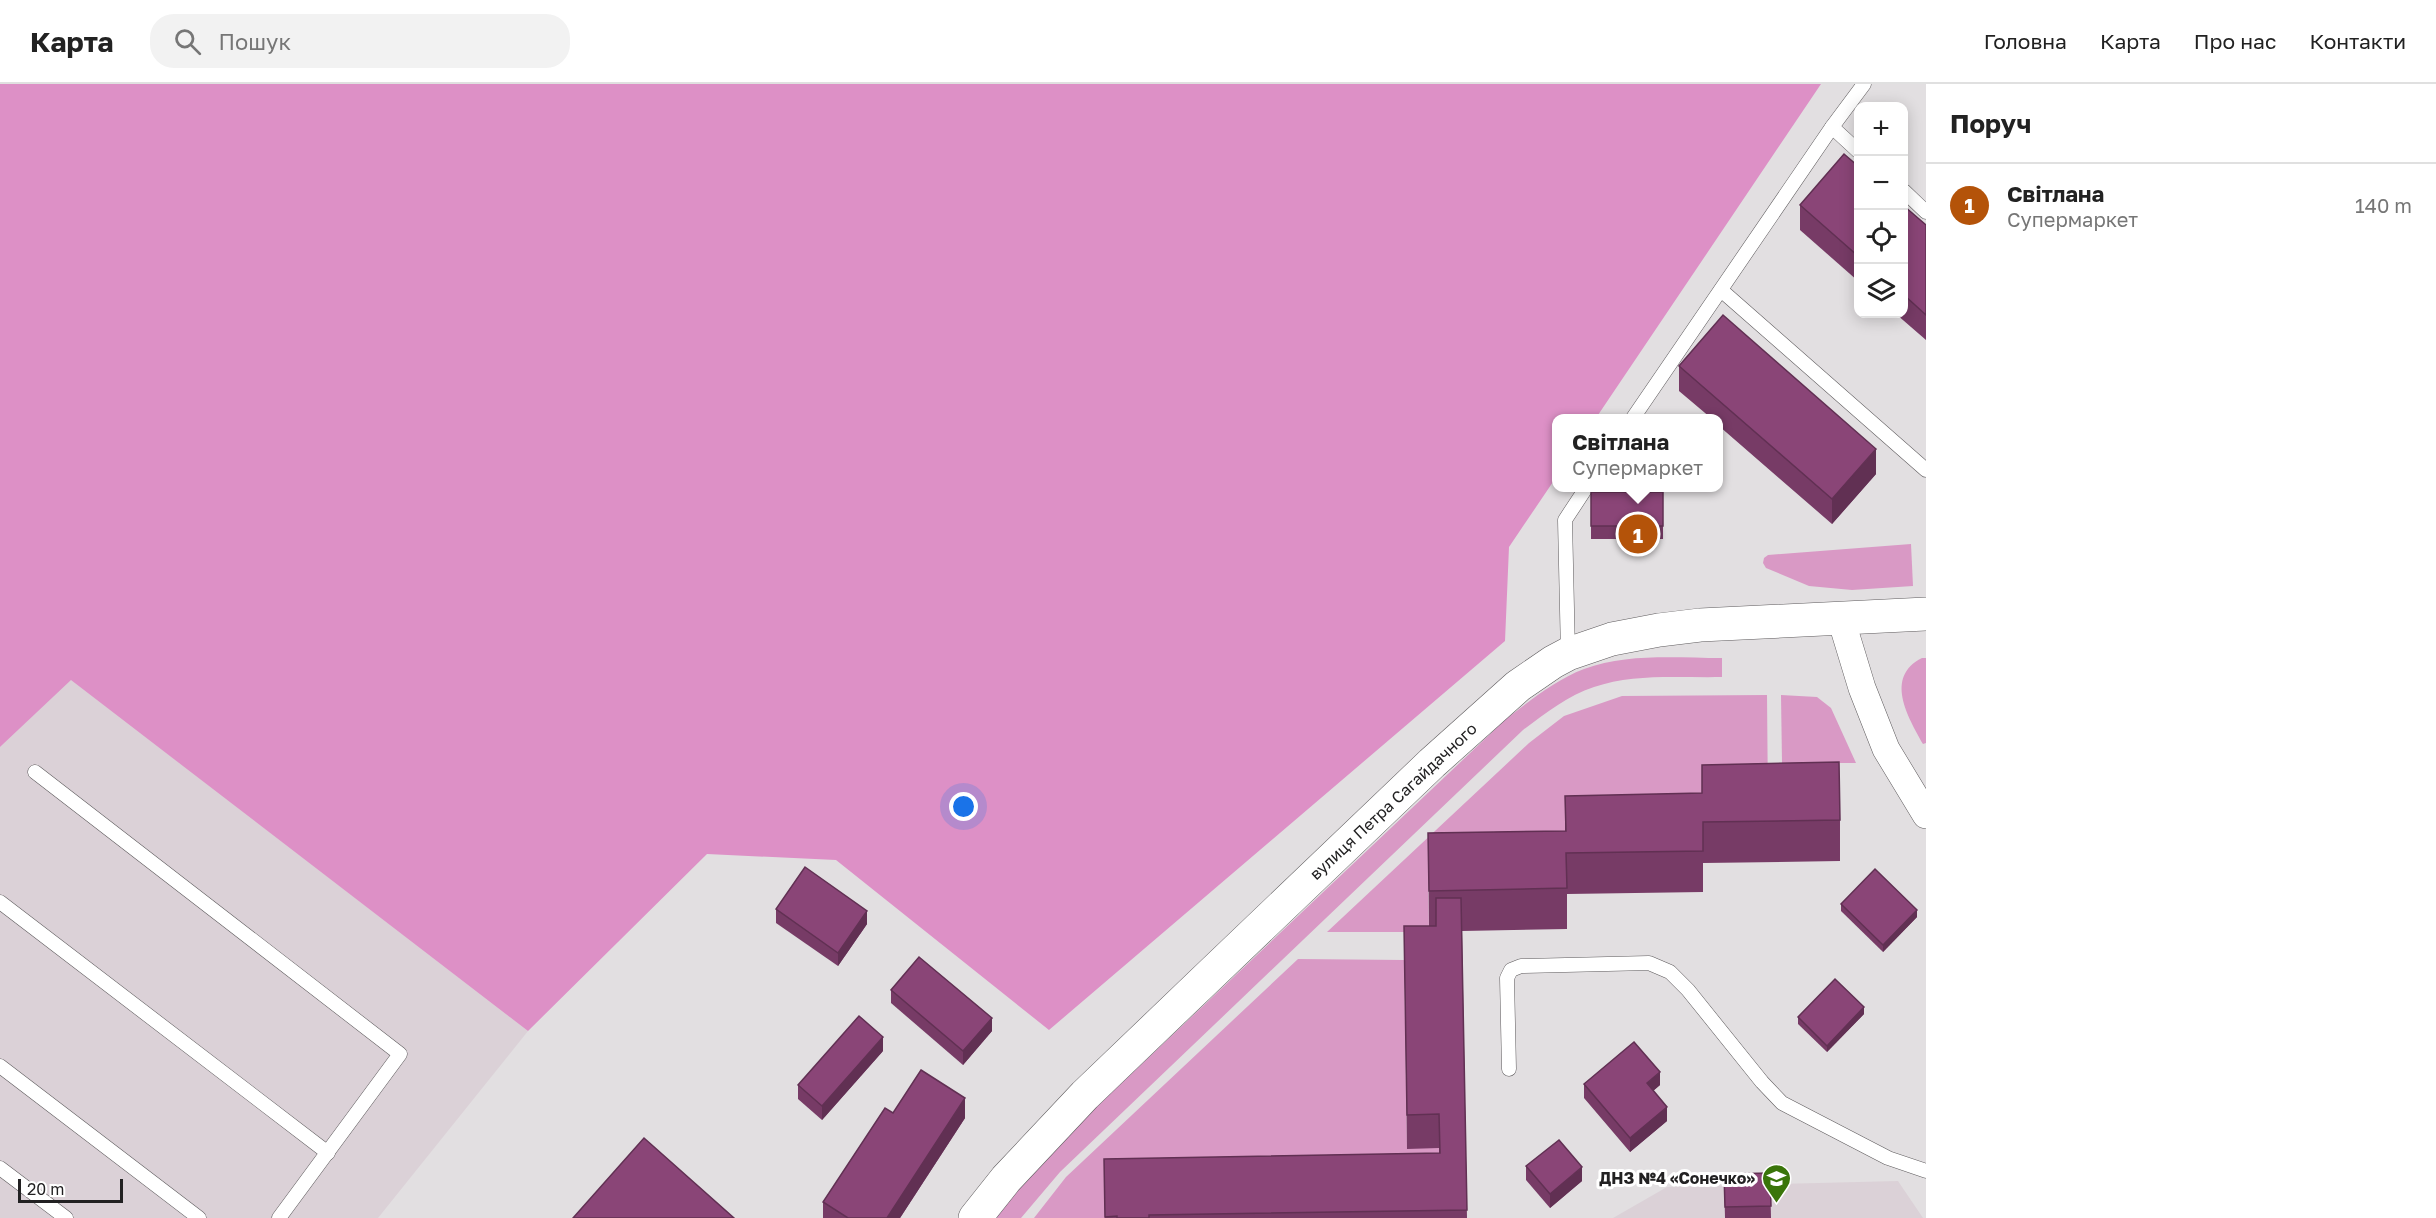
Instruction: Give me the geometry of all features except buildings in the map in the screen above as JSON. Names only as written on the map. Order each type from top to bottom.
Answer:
[{"type":"main road","name":"вулиця Петра Сагайдачного","points":[[975,1218],[1006,1179],[1085,1095],[1423,771],[1518,686],[1568,654],[1612,639],[1700,625],[1926,614]]},
{"type":"street","points":[[1841,619],[1862,688],[1886,748],[1926,815]]},
{"type":"lane","points":[[1637,414],[1832,127],[1864,84]]},
{"type":"lane","points":[[1832,127],[1854,147]]},
{"type":"lane","points":[[1908,195],[1926,212]]},
{"type":"lane","points":[[1721,290],[1926,470]]},
{"type":"lane","points":[[1568,654],[1565,520],[1584,492]]},
{"type":"lane","points":[[35,772],[400,1054],[279,1218]]},
{"type":"lane","points":[[0,902],[328,1153]]},
{"type":"lane","points":[[1509,1070],[1507,978],[1511,970],[1521,966],[1648,963],[1670,972],[1682,984],[1762,1082],[1782,1103],[1888,1158],[1926,1171]]},
{"type":"lane","points":[[0,1066],[200,1218]]},
{"type":"lane","points":[[0,1168],[66,1218]]},
{"type":"shaded area","points":[[0,84],[1821,84],[1599,414],[1552,414],[1552,483],[1509,547],[1505,641],[1049,1030],[836,860],[707,854],[528,1031],[71,680],[0,747]]},
{"type":"shaded area","points":[[1911,544],[1913,586],[1852,590],[1809,586],[1766,568],[1763,563],[1764,558],[1768,555]]},
{"type":"shaded area","points":[[1634,658],[1722,658],[1722,677],[1657,677],[1609,683],[1575,695],[1523,730],[1060,1172],[1021,1218],[994,1218],[1050,1151],[1506,719],[1563,679],[1600,664]]},
{"type":"shaded area","points":[[1922,658],[1926,658],[1926,743],[1923,744],[1906,710],[1902,686],[1904,676],[1911,666]]},
{"type":"shaded area","points":[[71,679],[528,1031],[378,1218],[0,1218],[0,747]]},
{"type":"shaded area","points":[[1767,695],[1768,805],[1428,874],[1429,932],[1327,932],[1529,743],[1564,716],[1622,696]]},
{"type":"shaded area","points":[[1781,695],[1817,697],[1831,708],[1856,763],[1782,763]]},
{"type":"shaded area","points":[[1298,959],[1404,960],[1407,1148],[1439,1148],[1440,1187],[1105,1218],[1034,1218],[1066,1177]]},
{"type":"shaded area","name":"ДНЗ №4 «Сонечко»","points":[[1898,1181],[1923,1218],[1613,1218],[1667,1187]]},
{"type":"place","name":"Світлана","points":[[1638,534]]},
{"type":"place","name":"ДНЗ №4 «Сонечко»","points":[[1776,1204]]}]
